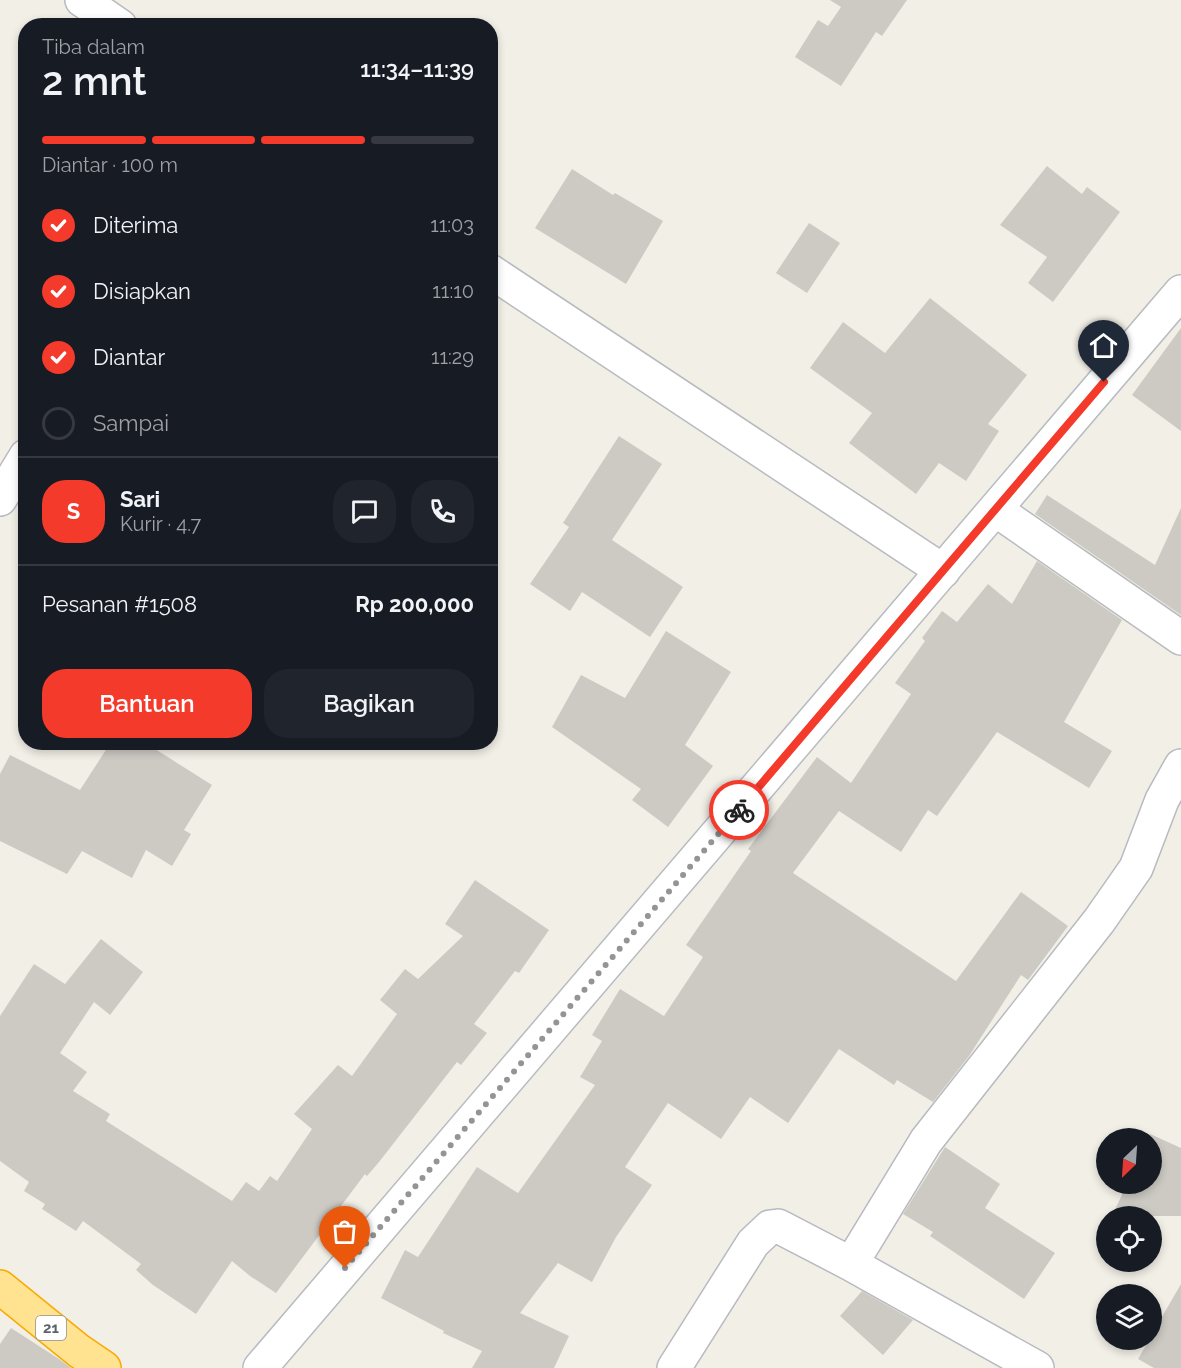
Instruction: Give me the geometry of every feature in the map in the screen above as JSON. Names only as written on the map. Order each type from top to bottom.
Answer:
[{"type":"highway","name":"21","points":[[0,1287],[79,1351],[104,1368]]},
{"type":"street","points":[[81,0],[108,18]]},
{"type":"street","points":[[498,276],[944,571]]},
{"type":"street","points":[[260,1368],[1181,292]]},
{"type":"street","points":[[0,499],[18,469]]},
{"type":"street","points":[[996,510],[1181,638]]},
{"type":"street","points":[[851,1264],[926,1141],[1092,930],[1136,868],[1162,801],[1181,766]]},
{"type":"street","points":[[674,1368],[753,1243],[770,1227],[778,1226],[1037,1368]]},
{"type":"building","points":[[830,0],[907,0],[882,36],[876,32],[841,86],[795,57],[818,20],[828,26],[841,7]]},
{"type":"building","points":[[1047,166],[1082,194],[1087,187],[1120,212],[1053,302],[1028,283],[1047,257],[1000,225]]},
{"type":"building","points":[[572,169],[613,195],[615,193],[663,221],[626,284],[535,228]]},
{"type":"building","points":[[809,223],[840,243],[807,293],[776,273]]},
{"type":"building","points":[[930,298],[1027,375],[988,424],[999,431],[966,481],[939,463],[916,494],[849,443],[872,413],[810,368],[843,322],[885,353]]},
{"type":"building","points":[[1181,328],[1181,431],[1132,395]]},
{"type":"building","points":[[619,436],[662,464],[612,540],[683,587],[650,637],[582,592],[570,611],[530,584],[569,527],[563,523]]},
{"type":"building","points":[[1047,495],[1155,565],[1181,508],[1181,615],[1035,514]]},
{"type":"building","points":[[1037,561],[1122,620],[1064,722],[1112,751],[1089,788],[997,732],[937,816],[928,810],[901,852],[839,811],[793,873],[956,981],[1021,892],[1068,926],[1028,980],[1021,975],[969,1056],[933,1102],[897,1080],[894,1085],[839,1049],[788,1123],[750,1097],[721,1139],[668,1103],[625,1167],[652,1185],[616,1237],[592,1282],[558,1263],[520,1313],[569,1336],[554,1368],[472,1368],[482,1351],[443,1333],[444,1331],[381,1298],[405,1250],[418,1257],[477,1167],[518,1193],[595,1085],[580,1077],[602,1041],[592,1035],[620,989],[664,1016],[703,957],[686,945],[751,851],[748,849],[817,757],[851,783],[911,694],[895,683],[925,641],[922,638],[942,611],[957,622],[988,584],[1012,604]]},
{"type":"building","points":[[666,631],[731,672],[685,745],[713,766],[668,827],[632,800],[641,789],[552,727],[581,675],[625,698]]},
{"type":"building","points":[[106,750],[157,750],[212,785],[184,830],[191,834],[172,866],[146,850],[132,878],[82,851],[67,874],[0,841],[0,774],[10,755],[80,790]]},
{"type":"building","points":[[475,880],[549,930],[519,973],[515,971],[474,1024],[487,1033],[461,1065],[457,1062],[379,1162],[367,1176],[365,1174],[276,1293],[232,1261],[196,1314],[153,1285],[136,1270],[141,1264],[83,1221],[76,1231],[42,1209],[45,1204],[24,1191],[29,1182],[0,1161],[0,1016],[34,964],[65,984],[101,939],[143,972],[110,1015],[94,1002],[60,1053],[87,1072],[73,1091],[110,1114],[106,1121],[232,1201],[246,1182],[259,1191],[270,1176],[277,1181],[312,1129],[294,1114],[338,1065],[352,1076],[397,1014],[380,1000],[405,969],[418,979],[463,936],[445,924]]},
{"type":"building","points":[[1162,1139],[1181,1148],[1181,1216],[1162,1216],[1162,1206],[1117,1206],[1122,1194],[1162,1194]]},
{"type":"building","points":[[945,1147],[1000,1184],[985,1208],[1055,1253],[1024,1299],[930,1236],[933,1232],[903,1214]]},
{"type":"building","points":[[1181,1284],[1181,1368],[1154,1368],[1138,1359],[1143,1350],[1162,1350],[1162,1317]]},
{"type":"building","points":[[862,1291],[913,1320],[883,1355],[840,1316]]},
{"type":"building","points":[[11,1328],[71,1368],[0,1368],[0,1344]]},
{"type":"way so far","points":[[345,1268],[739,810]]},
{"type":"route","points":[[739,810],[1104,382]]}]
